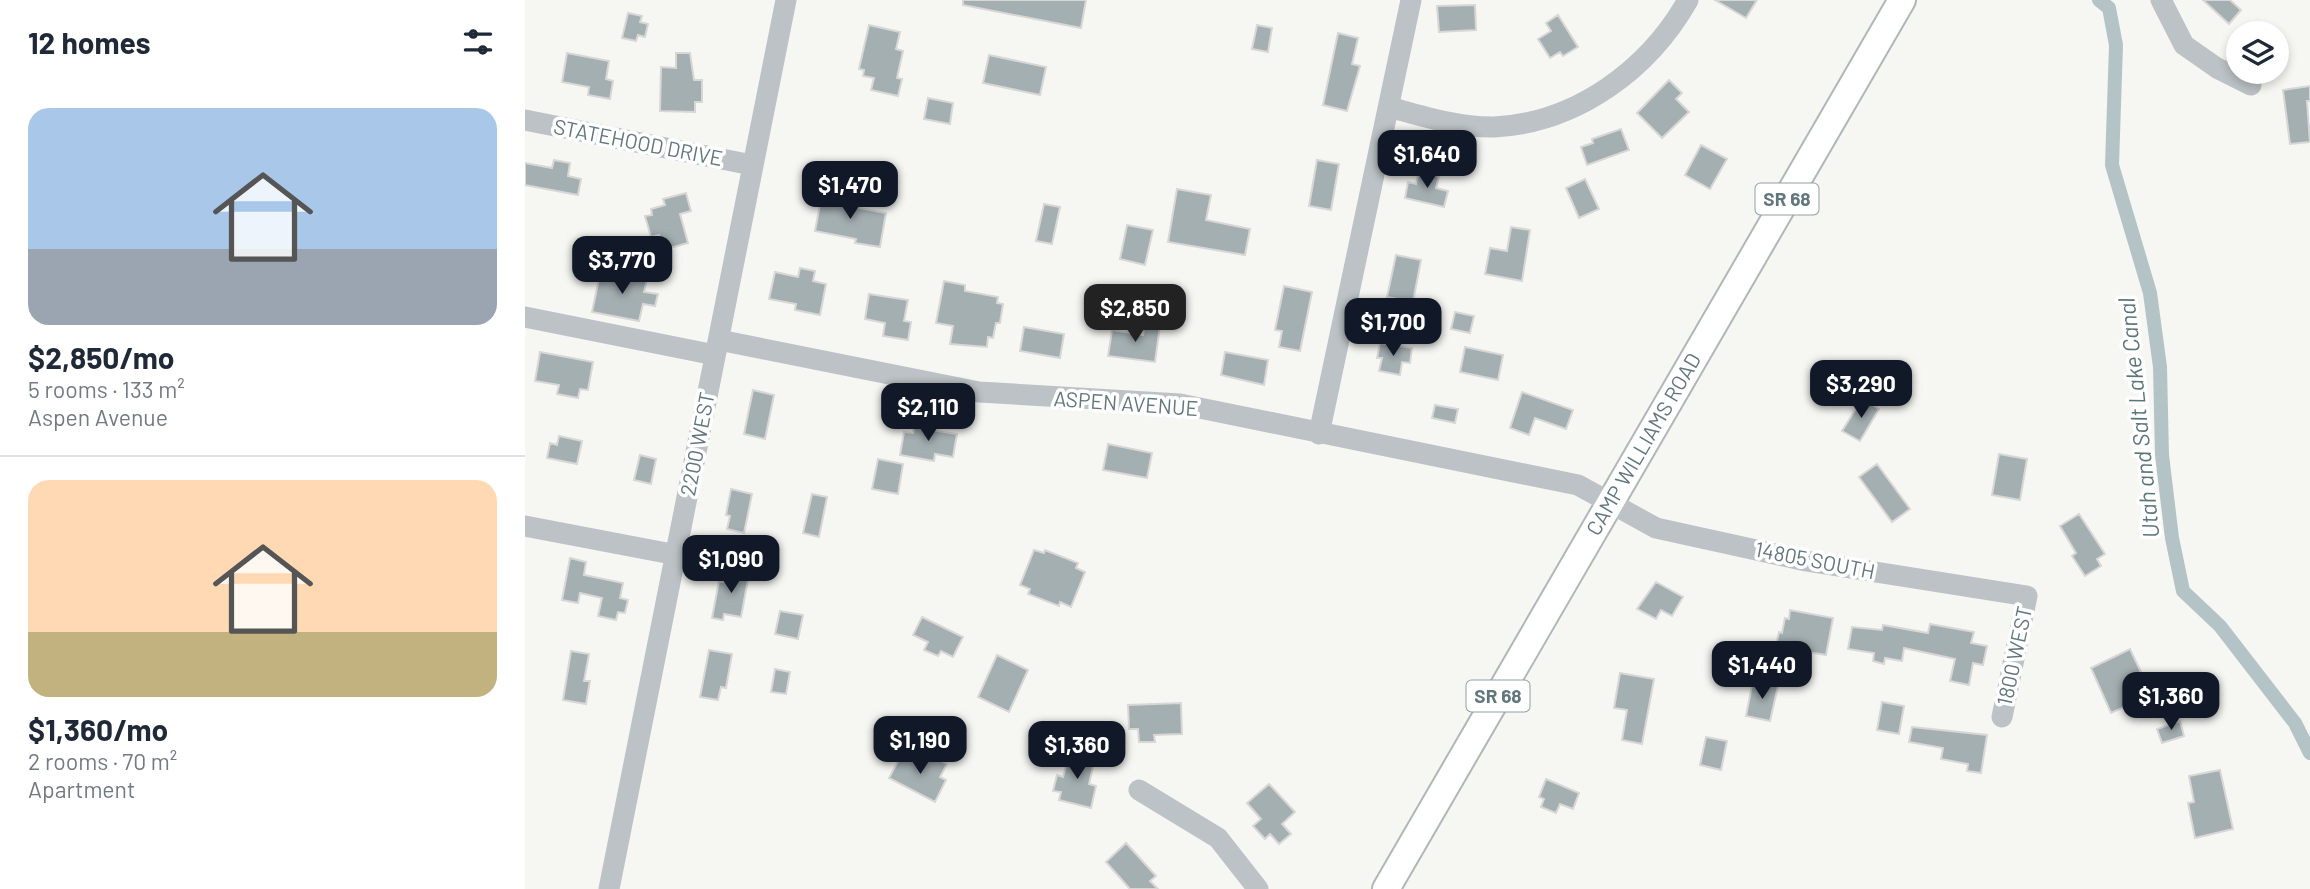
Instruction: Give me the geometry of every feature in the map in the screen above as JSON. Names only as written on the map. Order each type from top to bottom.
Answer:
[{"type":"main road","name":"CAMP WILLIAMS ROAD","points":[[1385,889],[1902,0]]},
{"type":"street","name":"2200 WEST","points":[[610,889],[786,0]]},
{"type":"street","points":[[1319,434],[1411,0]]},
{"type":"street","points":[[1389,107],[1443,121],[1494,127],[1567,110],[1602,92],[1646,59],[1666,37],[1688,0]]},
{"type":"street","points":[[2161,0],[2184,45],[2217,68],[2251,85]]},
{"type":"street","name":"STATEHOOD DRIVE","points":[[525,120],[752,165]]},
{"type":"street","name":"ASPEN AVENUE","points":[[525,317],[979,391],[1180,404],[1563,481],[1578,485],[1610,503]]},
{"type":"street","name":"14805 SOUTH","points":[[1610,503],[1656,528],[1806,561],[2027,596]]},
{"type":"street","points":[[525,526],[677,555]]},
{"type":"street","name":"1800 WEST","points":[[2002,717],[2027,596]]},
{"type":"street","points":[[1139,790],[1218,838],[1258,889]]},
{"type":"building","points":[[963,0],[1086,0],[1081,28],[963,5]]},
{"type":"building","points":[[1715,0],[1757,0],[1746,18]]},
{"type":"building","points":[[2203,0],[2230,0],[2241,10],[2232,21],[2226,21]]},
{"type":"building","points":[[1475,5],[1476,30],[1439,32],[1437,6]]},
{"type":"building","points":[[628,13],[642,16],[640,22],[648,24],[645,37],[638,35],[636,41],[622,38]]},
{"type":"building","points":[[1558,15],[1578,47],[1563,56],[1560,52],[1550,58],[1538,39],[1551,31],[1546,23]]},
{"type":"building","points":[[869,25],[900,32],[896,49],[903,51],[897,78],[902,79],[898,96],[871,90],[874,78],[863,76],[864,70],[859,69]]},
{"type":"building","points":[[1257,25],[1272,28],[1268,52],[1252,49]]},
{"type":"building","points":[[1338,33],[1358,38],[1352,64],[1360,66],[1347,111],[1323,105]]},
{"type":"building","points":[[567,53],[609,61],[606,79],[613,81],[610,99],[588,95],[589,87],[562,82]]},
{"type":"building","points":[[676,53],[690,53],[694,80],[702,80],[702,102],[695,102],[695,112],[660,111],[661,67],[676,68]]},
{"type":"building","points":[[989,55],[1046,67],[1040,95],[983,83]]},
{"type":"building","points":[[1669,80],[1682,93],[1676,99],[1689,112],[1662,138],[1637,113]]},
{"type":"building","points":[[2310,86],[2310,101],[2307,101],[2310,142],[2290,144],[2283,90]]},
{"type":"building","points":[[928,98],[953,103],[950,124],[924,119]]},
{"type":"building","points":[[1621,129],[1629,150],[1587,165],[1581,147],[1593,143],[1592,139]]},
{"type":"building","points":[[1701,145],[1727,159],[1710,189],[1685,175]]},
{"type":"building","points":[[554,160],[570,163],[568,176],[581,179],[578,195],[525,185],[525,163],[552,168]]},
{"type":"building","points":[[1317,160],[1339,164],[1331,210],[1309,206]]},
{"type":"building","points":[[1419,171],[1439,176],[1436,188],[1448,191],[1444,207],[1405,198],[1408,182],[1416,184]]},
{"type":"building","points":[[1585,179],[1599,209],[1579,218],[1566,188]]},
{"type":"building","points":[[1177,189],[1211,195],[1206,220],[1250,229],[1245,255],[1168,242]]},
{"type":"building","points":[[686,193],[691,211],[680,214],[688,243],[663,250],[659,235],[651,237],[645,216],[652,215],[651,209],[665,205],[663,199]]},
{"type":"building","points":[[822,194],[850,199],[848,206],[886,213],[880,247],[815,231]]},
{"type":"building","points":[[1044,204],[1060,207],[1052,244],[1036,241]]},
{"type":"building","points":[[1127,225],[1153,230],[1145,265],[1120,259]]},
{"type":"building","points":[[1511,227],[1530,230],[1522,281],[1485,274],[1490,248],[1507,251]]},
{"type":"building","points":[[1396,255],[1421,260],[1413,302],[1387,297]]},
{"type":"building","points":[[800,268],[815,271],[813,281],[826,284],[820,315],[795,310],[796,304],[769,299],[775,272],[798,277]]},
{"type":"building","points":[[601,269],[647,279],[644,292],[658,294],[655,306],[643,304],[639,321],[592,312]]},
{"type":"building","points":[[944,281],[965,285],[965,291],[998,297],[997,303],[1003,304],[1000,323],[996,323],[993,338],[988,337],[987,347],[950,344],[953,326],[936,323]]},
{"type":"building","points":[[1284,286],[1312,292],[1300,351],[1279,347],[1282,331],[1275,330]]},
{"type":"building","points":[[869,294],[908,300],[904,321],[911,322],[908,340],[883,336],[885,323],[865,319]]},
{"type":"building","points":[[1455,312],[1474,316],[1470,333],[1451,329]]},
{"type":"building","points":[[1145,324],[1160,326],[1155,362],[1108,356],[1112,330],[1143,335]]},
{"type":"building","points":[[1024,327],[1064,334],[1060,358],[1020,351]]},
{"type":"building","points":[[1380,343],[1412,348],[1410,363],[1402,362],[1400,375],[1379,371],[1382,358],[1377,358]]},
{"type":"building","points":[[1465,347],[1503,355],[1498,380],[1460,372]]},
{"type":"building","points":[[540,352],[593,362],[588,390],[580,389],[578,398],[557,394],[559,385],[535,381]]},
{"type":"building","points":[[1225,352],[1268,360],[1264,385],[1221,375]]},
{"type":"building","points":[[753,390],[774,395],[765,439],[744,434]]},
{"type":"building","points":[[1522,392],[1573,410],[1566,429],[1535,418],[1529,435],[1510,428]]},
{"type":"building","points":[[1862,399],[1879,409],[1860,441],[1842,431]]},
{"type":"building","points":[[1435,405],[1458,409],[1455,423],[1432,418]]},
{"type":"building","points":[[915,421],[932,424],[931,430],[957,434],[953,457],[935,454],[934,461],[900,455],[904,432],[913,433]]},
{"type":"building","points":[[559,436],[582,441],[577,464],[547,458],[550,443],[557,445]]},
{"type":"building","points":[[1108,444],[1152,453],[1147,478],[1103,470]]},
{"type":"building","points":[[1999,454],[2027,459],[2020,500],[1992,495]]},
{"type":"building","points":[[640,455],[656,459],[651,484],[634,480]]},
{"type":"building","points":[[878,459],[903,464],[898,494],[872,489]]},
{"type":"building","points":[[1877,464],[1910,509],[1892,522],[1859,477]]},
{"type":"building","points":[[731,489],[752,494],[744,533],[727,529],[730,516],[726,515]]},
{"type":"building","points":[[812,494],[827,497],[819,537],[803,533]]},
{"type":"building","points":[[2079,514],[2105,554],[2097,559],[2101,566],[2085,576],[2072,556],[2076,553],[2060,526]]},
{"type":"building","points":[[1034,550],[1044,553],[1045,550],[1078,563],[1076,568],[1085,572],[1071,607],[1060,602],[1059,606],[1028,594],[1030,589],[1020,585]]},
{"type":"building","points":[[570,558],[586,562],[584,575],[623,583],[620,598],[628,600],[625,613],[618,612],[616,620],[598,616],[602,598],[580,593],[578,603],[562,600]]},
{"type":"building","points":[[725,570],[749,574],[741,617],[724,614],[723,620],[712,618],[719,581],[723,582]]},
{"type":"building","points":[[1656,582],[1683,597],[1672,616],[1661,610],[1656,619],[1637,609]]},
{"type":"building","points":[[1790,610],[1833,618],[1826,655],[1795,650],[1794,654],[1775,651],[1779,632],[1782,633],[1785,618],[1789,619]]},
{"type":"building","points":[[780,611],[803,615],[798,639],[775,634]]},
{"type":"building","points":[[922,617],[963,637],[953,657],[941,651],[938,656],[924,650],[928,642],[913,635]]},
{"type":"building","points":[[1930,624],[1974,632],[1971,643],[1987,646],[1983,665],[1973,663],[1969,685],[1950,681],[1955,659],[1904,648],[1902,661],[1885,658],[1884,664],[1873,661],[1874,653],[1848,649],[1852,627],[1882,630],[1883,625],[1928,633]]},
{"type":"building","points":[[2130,649],[2141,672],[2131,676],[2142,699],[2111,713],[2091,668]]},
{"type":"building","points":[[709,650],[732,654],[726,688],[721,687],[718,700],[700,697]]},
{"type":"building","points":[[571,651],[589,654],[584,681],[590,681],[586,704],[563,700]]},
{"type":"building","points":[[997,655],[1028,670],[1009,712],[978,697]]},
{"type":"building","points":[[775,669],[790,672],[786,694],[771,692]]},
{"type":"building","points":[[1620,673],[1654,679],[1642,744],[1622,740],[1627,710],[1614,708]]},
{"type":"building","points":[[1753,680],[1778,686],[1770,721],[1746,716]]},
{"type":"building","points":[[1882,702],[1904,706],[1899,734],[1877,730]]},
{"type":"building","points":[[1181,703],[1182,734],[1154,735],[1155,742],[1139,742],[1138,729],[1129,729],[1128,705]]},
{"type":"building","points":[[2180,721],[2184,736],[2162,743],[2157,729]]},
{"type":"building","points":[[1912,727],[1987,735],[1981,773],[1967,771],[1968,764],[1941,759],[1943,748],[1909,742]]},
{"type":"building","points":[[1706,737],[1727,741],[1721,770],[1700,765]]},
{"type":"building","points":[[1070,752],[1095,758],[1089,784],[1096,786],[1091,808],[1059,800],[1061,792],[1053,791],[1057,775],[1063,777]]},
{"type":"building","points":[[902,754],[925,765],[930,755],[947,764],[940,777],[946,780],[935,802],[889,778]]},
{"type":"building","points":[[2220,770],[2233,829],[2195,838],[2188,803],[2194,802],[2189,776]]},
{"type":"building","points":[[1546,779],[1579,793],[1573,809],[1560,804],[1556,813],[1541,807],[1544,799],[1539,797]]},
{"type":"building","points":[[1269,784],[1295,812],[1282,824],[1291,834],[1279,844],[1270,834],[1265,839],[1253,826],[1261,819],[1247,803]]},
{"type":"building","points":[[1126,843],[1156,876],[1150,881],[1158,889],[1130,889],[1106,862]]},
{"type":"waterway","name":"Utah and Salt Lake Canal","points":[[2099,0],[2109,8],[2116,45],[2112,165],[2150,293],[2160,367],[2162,455],[2172,538],[2183,591],[2220,626],[2295,723],[2310,753]]}]
